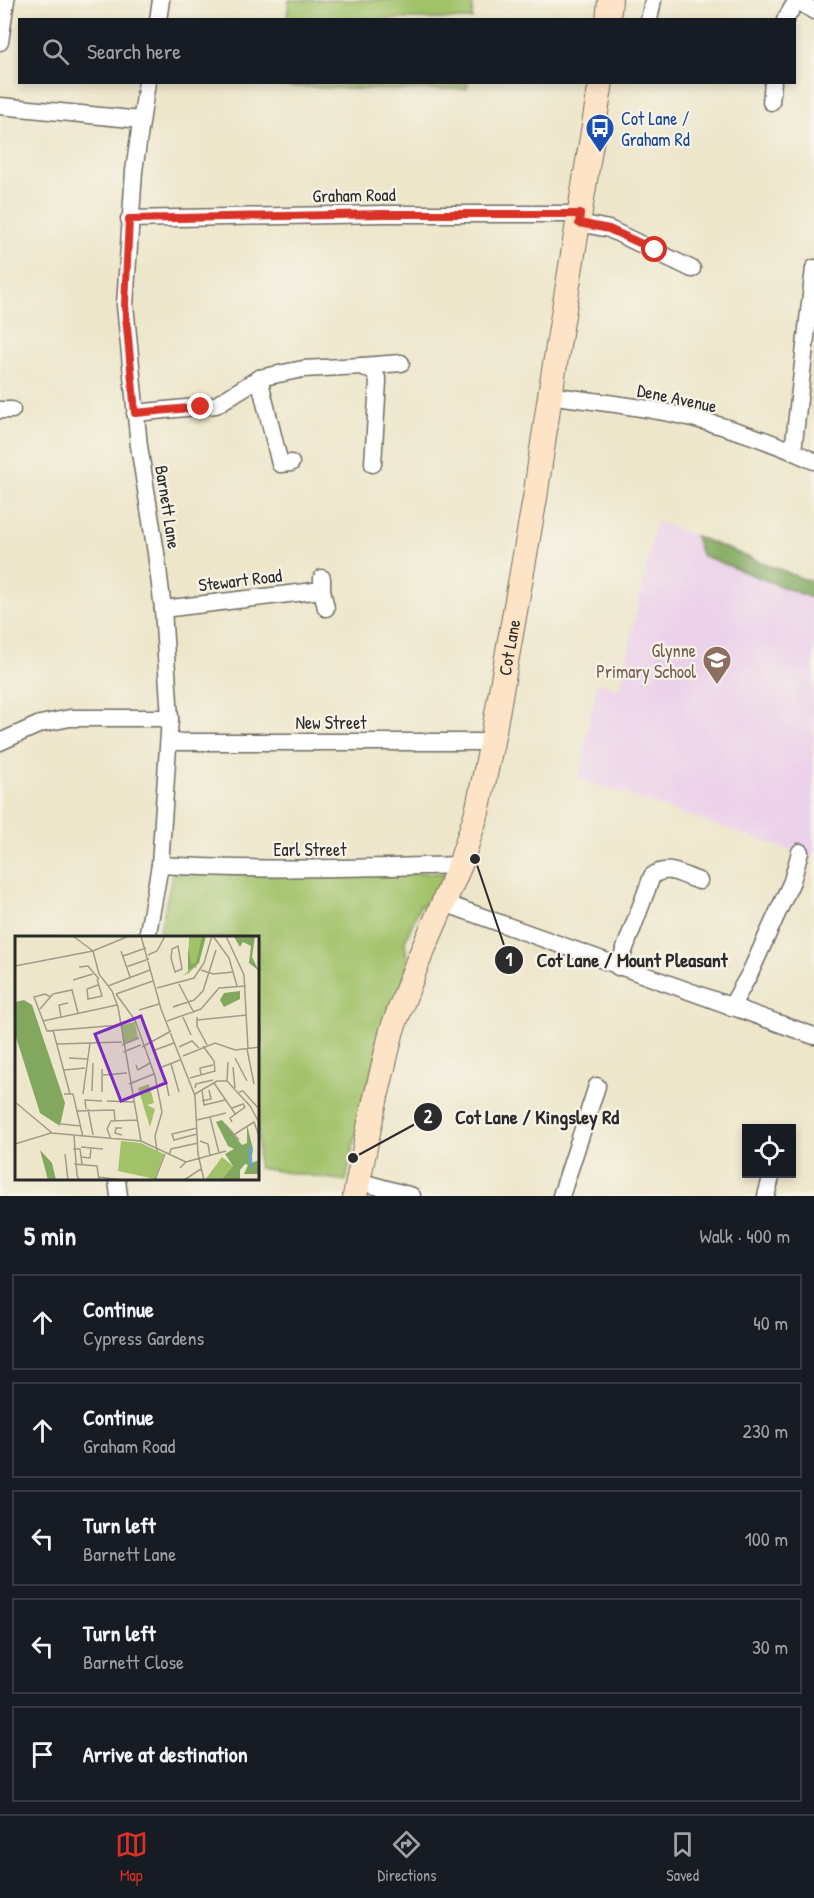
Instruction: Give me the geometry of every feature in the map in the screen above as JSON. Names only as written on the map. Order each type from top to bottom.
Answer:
[{"type":"street","points":[[0,42],[6,0]]},
{"type":"street","points":[[158,18],[161,0]]},
{"type":"street","points":[[608,18],[610,0]]},
{"type":"street","points":[[649,18],[653,0]]},
{"type":"street","points":[[786,18],[797,0],[814,10]]},
{"type":"street","name":"Barnett Lane","points":[[147,84],[129,219],[125,305],[135,413],[163,609],[170,718],[160,865],[147,936]]},
{"type":"street","name":"Cot Lane","points":[[356,1188],[392,1030],[418,961],[460,865],[477,812],[492,742],[535,498],[601,84]]},
{"type":"street","points":[[771,102],[773,84]]},
{"type":"street","points":[[0,106],[141,120]]},
{"type":"street","name":"Graham Road","points":[[129,219],[383,214],[579,218],[609,229],[669,266],[692,269]]},
{"type":"street","points":[[793,451],[814,268]]},
{"type":"street","points":[[135,413],[216,405],[259,378],[303,369],[401,363]]},
{"type":"street","points":[[362,366],[375,373],[378,381],[373,464]]},
{"type":"street","points":[[259,378],[280,464],[291,463]]},
{"type":"street","name":"Dene Avenue","points":[[550,395],[668,413],[705,422],[793,451],[814,461]]},
{"type":"street","name":"Stewart Road","points":[[163,609],[322,584],[326,608]]},
{"type":"street","points":[[0,742],[40,724],[70,718],[170,718]]},
{"type":"street","name":"New Street","points":[[169,742],[492,742]]},
{"type":"street","points":[[731,1007],[750,973],[792,880],[800,852]]},
{"type":"street","name":"Earl Street","points":[[160,865],[321,869],[460,865]]},
{"type":"street","points":[[618,967],[652,876],[659,870],[666,869],[699,881]]},
{"type":"street","points":[[444,903],[814,1036]]},
{"type":"street","points":[[561,1196],[597,1086]]},
{"type":"street","points":[[766,1196],[771,1178]]},
{"type":"street","points":[[117,1181],[119,1196]]},
{"type":"street","points":[[356,1188],[412,1196]]},
{"type":"shaded area","name":"Glynne Primary School","points":[[656,521],[814,583],[814,858],[579,779],[597,682],[620,689]]},
{"type":"green space","points":[[289,0],[473,0],[472,18],[287,18]]},
{"type":"green space","points":[[280,84],[468,84],[467,89],[391,90],[280,86]]},
{"type":"green space","points":[[695,536],[814,583],[814,599],[701,555]]},
{"type":"green space","points":[[173,873],[446,873],[435,902],[420,906],[405,941],[408,965],[364,1097],[346,1181],[260,1168],[260,936],[158,936]]},
{"type":"place","name":"Cot Lane / Graham Rd","points":[[600,154]]},
{"type":"place","name":"Glynne Primary School","points":[[717,686]]},
{"type":"place","name":"Cot Lane / Mount Pleasant","points":[[475,859]]},
{"type":"place","name":"Cot Lane / Kingsley Rd","points":[[353,1158]]},
{"type":"route","points":[[201,407],[135,413],[125,305],[129,219],[383,214],[580,214],[579,223],[609,229],[655,250]]}]
